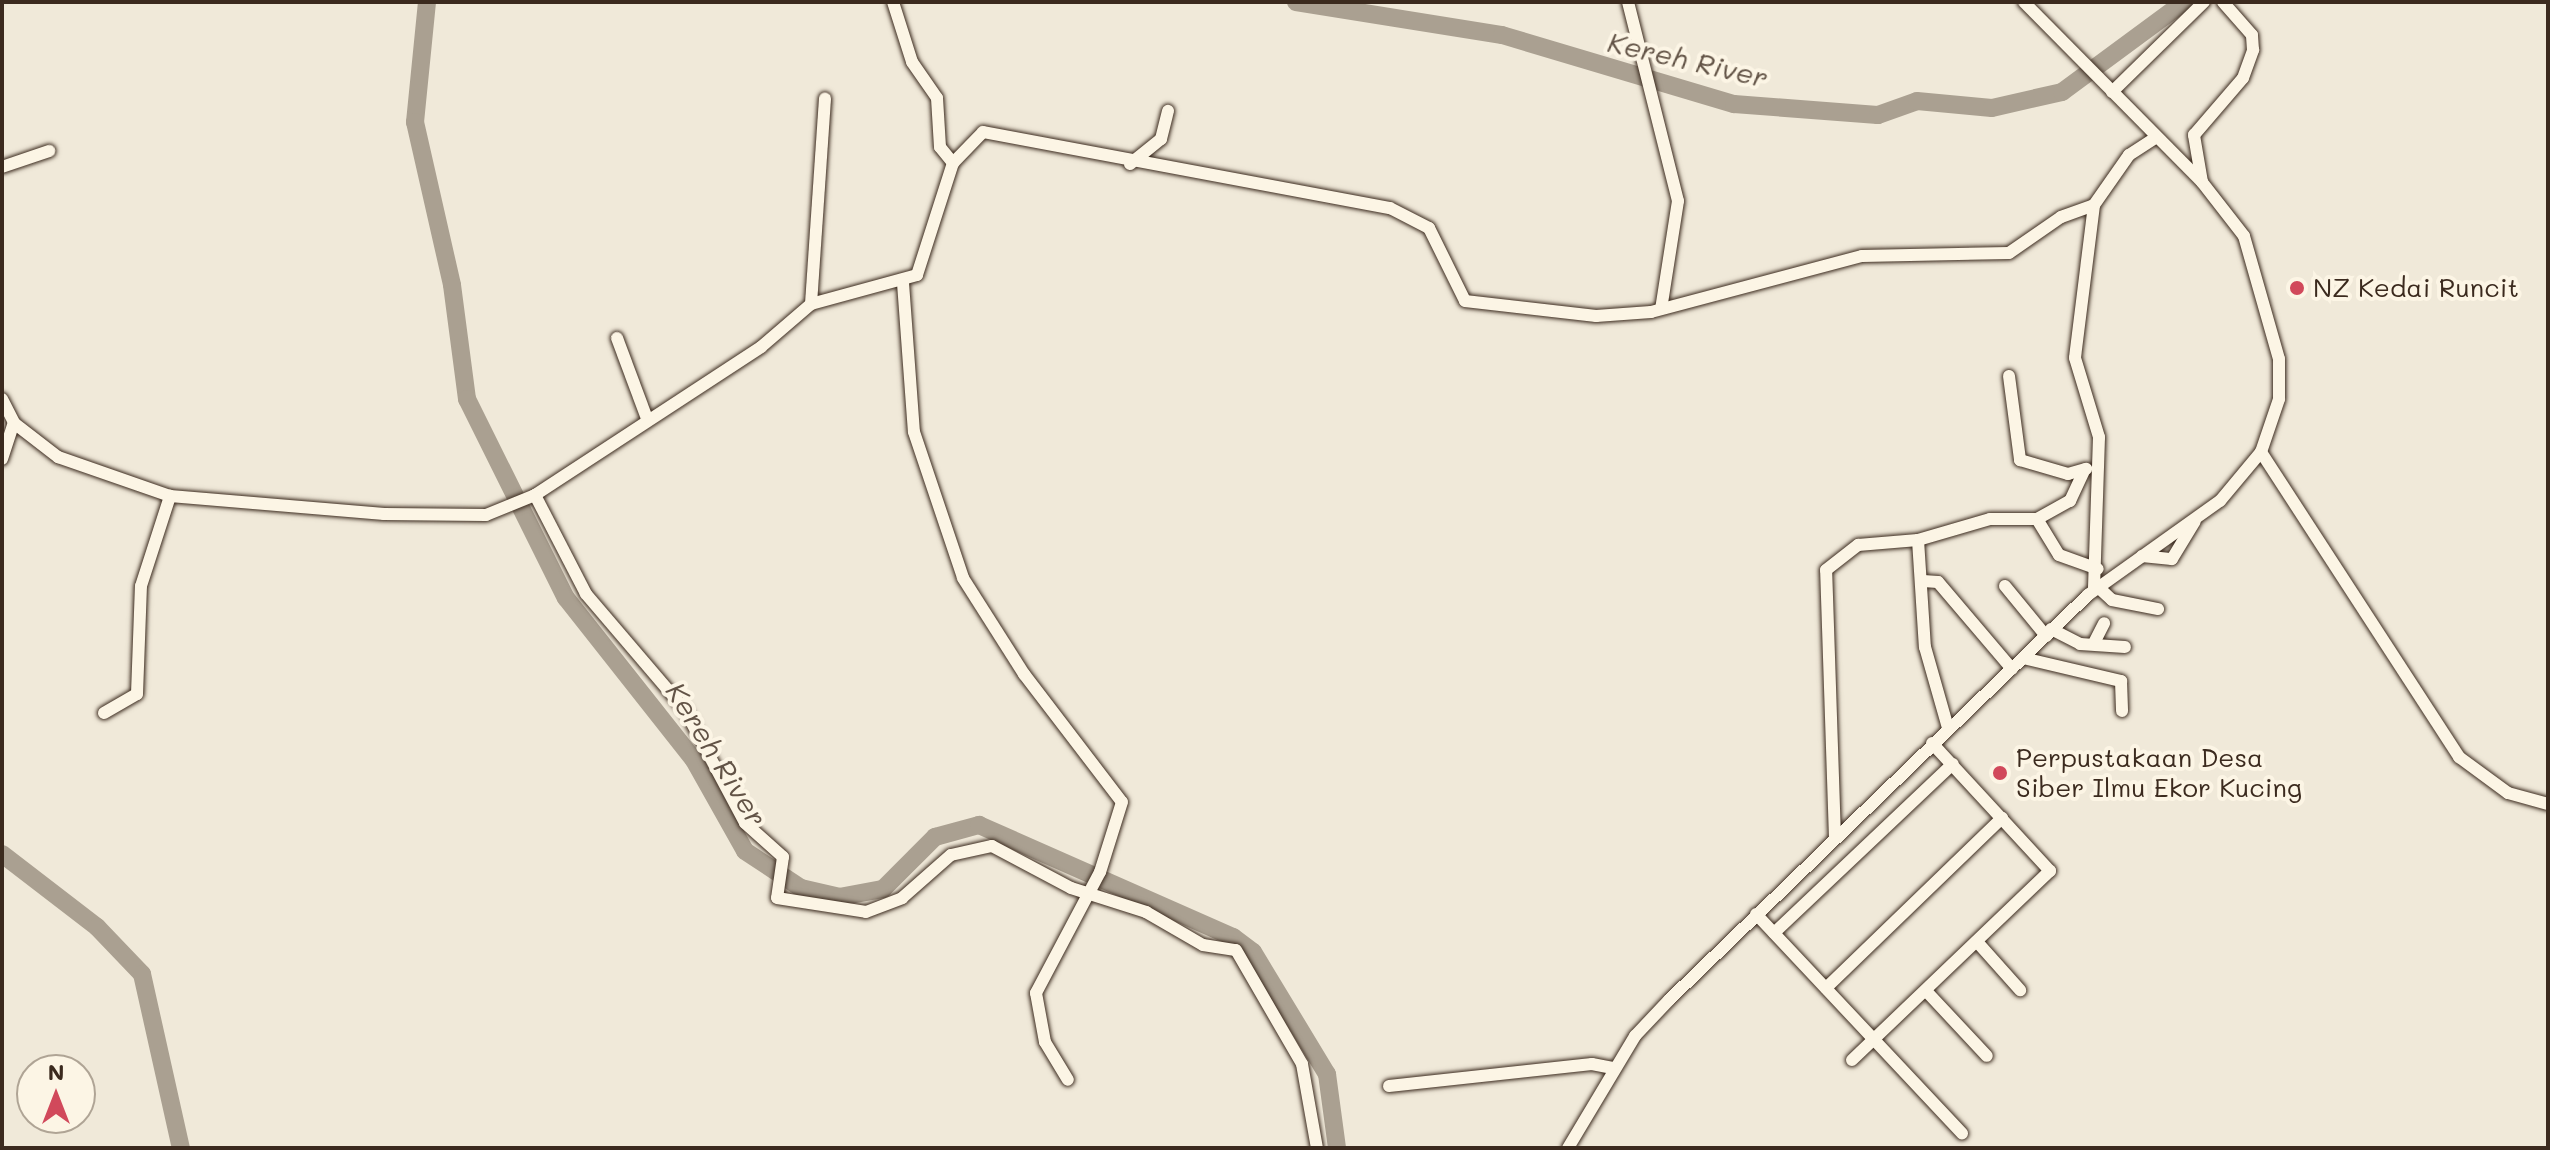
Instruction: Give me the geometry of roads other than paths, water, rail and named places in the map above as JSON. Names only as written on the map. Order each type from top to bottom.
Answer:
[{"type":"street","points":[[893,2],[912,62],[934,92],[940,147],[953,163]]},
{"type":"street","points":[[1628,2],[1678,207],[1661,309]]},
{"type":"street","points":[[2024,2],[2202,182],[2244,236],[2274,330],[2279,399],[2261,452],[2195,521],[2172,559],[2142,556]]},
{"type":"street","points":[[2112,92],[2204,2]]},
{"type":"street","points":[[2202,182],[2194,135],[2243,78],[2253,50],[2252,35],[2223,2]]},
{"type":"street","points":[[811,304],[825,98]]},
{"type":"street","points":[[1130,164],[1161,139],[1168,111]]},
{"type":"street","points":[[2,399],[14,423],[58,457],[170,496],[413,516],[512,508],[646,416],[761,347],[811,304],[903,283],[922,267],[953,163],[983,132],[1130,164],[1243,175],[1409,214],[1429,228],[1453,289],[1469,303],[1596,316],[1661,309],[1862,256],[2003,255],[2061,217],[2094,205]]},
{"type":"street","points":[[2096,589],[2099,437],[2075,358],[2094,205],[2129,155],[2157,137]]},
{"type":"street","points":[[2,167],[49,151]]},
{"type":"street","points":[[903,283],[914,432],[963,578],[1024,674],[1121,797],[1123,816],[1095,883],[1035,997],[1045,1042],[1068,1080]]},
{"type":"street","points":[[617,338],[646,416]]},
{"type":"street","points":[[2009,376],[2020,460],[2059,473],[2085,469]]},
{"type":"street","points":[[2,459],[14,423]]},
{"type":"street","points":[[2261,452],[2459,757],[2508,793],[2548,804]]},
{"type":"street","points":[[1835,838],[1824,575],[1858,545],[1918,540],[1990,519],[2037,519],[2070,501],[2085,469],[2097,453]]},
{"type":"street","points":[[104,713],[137,694],[143,575],[170,496]]},
{"type":"street","points":[[530,498],[586,594],[685,710],[745,823],[781,854],[785,869],[777,898],[807,907],[866,912],[902,898],[951,855],[982,845],[1095,883],[1203,945],[1238,952],[1302,1064],[1317,1148]]},
{"type":"street","points":[[2037,519],[2059,555],[2098,569]]},
{"type":"street","points":[[1568,1148],[1613,1068],[1644,1025],[1932,743],[2096,589],[2195,521]]},
{"type":"street","points":[[1918,540],[1928,663],[1948,728]]},
{"type":"street","points":[[1923,581],[1938,582],[2012,669]]},
{"type":"street","points":[[2005,586],[2048,633],[2080,644],[2095,641],[2125,647]]},
{"type":"street","points":[[2096,589],[2112,600],[2158,609]]},
{"type":"street","points":[[2095,641],[2104,623]]},
{"type":"street","points":[[2023,658],[2121,681],[2122,711]]},
{"type":"street","points":[[1852,1060],[1928,993],[2050,871],[1932,743]]},
{"type":"street","points":[[1774,933],[1953,764]]},
{"type":"street","points":[[1826,988],[2002,818]]},
{"type":"street","points":[[1756,914],[1962,1133]]},
{"type":"street","points":[[1979,944],[2020,990]]},
{"type":"street","points":[[1928,993],[1987,1056]]},
{"type":"street","points":[[1389,1086],[1592,1064],[1613,1068]]},
{"type":"waterway","name":"Kereh River","points":[[427,2],[415,122],[452,285],[467,399],[566,598],[694,760],[745,851],[801,888],[839,897],[883,889],[935,837],[979,825],[1233,937],[1253,952],[1327,1074],[1337,1148]]},
{"type":"waterway","name":"Kereh River","points":[[1296,2],[1502,35],[1734,104],[1878,115],[1917,101],[1992,108],[2062,92],[2184,2]]},
{"type":"waterway","name":"Kereh River","points":[[2,854],[97,927],[142,974],[181,1148]]},
{"type":"place","name":"NZ Kedai Runcit","points":[[2297,288]]},
{"type":"place","name":"Perpustakaan Desa Siber Ilmu Ekor Kucing","points":[[2000,773]]}]
